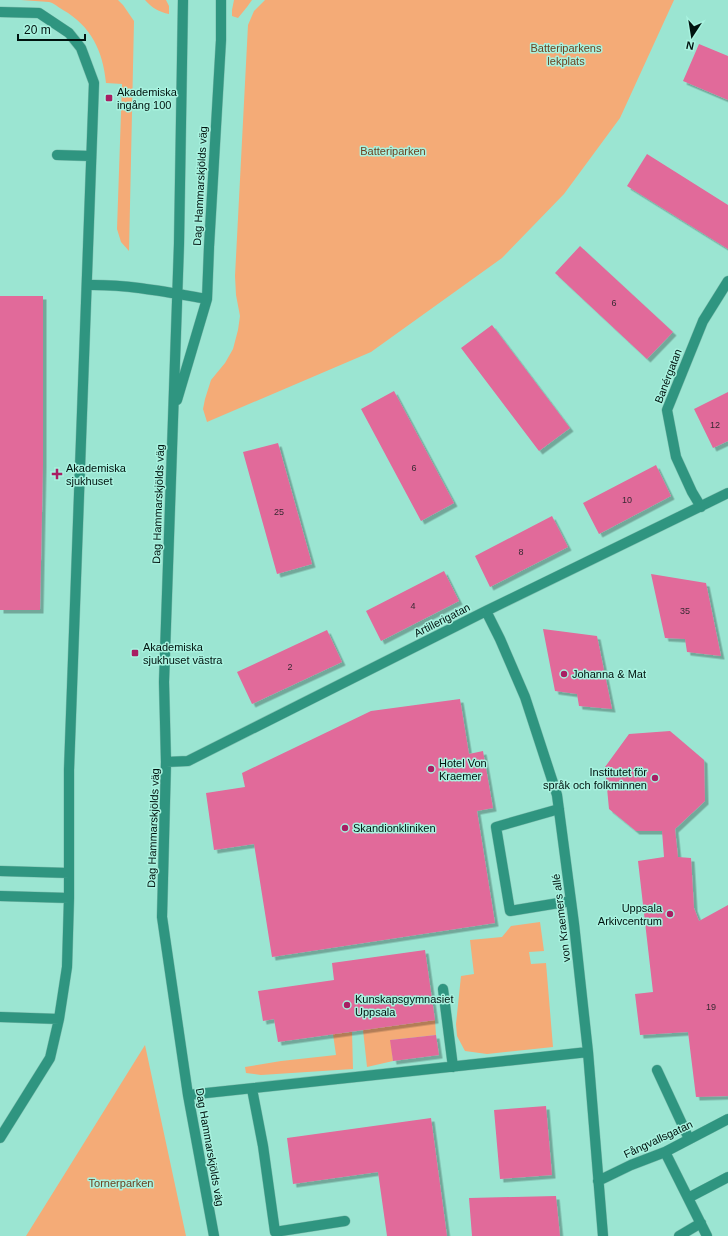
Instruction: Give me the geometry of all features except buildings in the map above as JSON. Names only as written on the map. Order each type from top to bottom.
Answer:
[{"type":"street","name":"Dag Hammarskjölds väg","points":[[183,0],[177,294],[164,682],[166,762],[162,917],[188,1095],[214,1236]]},
{"type":"street","name":"Dag Hammarskjölds väg","points":[[173,416],[207,299],[208,247],[221,40],[221,0]]},
{"type":"street","points":[[0,12],[39,13],[69,33],[81,48],[94,83],[69,770],[69,898],[67,968],[59,1019],[50,1058],[0,1138]]},
{"type":"street","points":[[57,155],[91,156]]},
{"type":"street","name":"Banérgatan","points":[[701,507],[692,492],[676,457],[667,410],[703,321],[728,281]]},
{"type":"street","points":[[87,284],[106,284],[207,299]]},
{"type":"street","name":"Artillerigatan","points":[[166,762],[188,761],[486,611],[728,493]]},
{"type":"street","name":"von Kraemers allé","points":[[486,611],[525,697],[557,795],[572,901],[588,1052],[603,1236]]},
{"type":"street","points":[[559,809],[496,827],[510,911],[572,901]]},
{"type":"street","points":[[0,871],[69,873]]},
{"type":"street","points":[[0,896],[69,898]]},
{"type":"street","points":[[443,989],[453,1067]]},
{"type":"street","points":[[0,1017],[59,1019]]},
{"type":"street","points":[[188,1095],[588,1052]]},
{"type":"street","points":[[657,1070],[689,1139]]},
{"type":"street","points":[[252,1088],[263,1146],[275,1232],[345,1221]]},
{"type":"street","name":"Fångvallsgatan","points":[[598,1181],[631,1165],[665,1152],[728,1119]]},
{"type":"street","points":[[665,1152],[707,1236]]},
{"type":"street","points":[[688,1198],[728,1177]]},
{"type":"street","points":[[679,1236],[701,1223]]},
{"type":"green space","points":[[21,0],[118,0],[134,21],[129,251],[121,242],[117,229],[122,84],[106,83],[102,60],[94,40],[73,16],[51,3]]},
{"type":"green space","points":[[145,0],[166,0],[169,6],[169,14],[156,9]]},
{"type":"green space","points":[[234,0],[252,0],[238,18],[232,16]]},
{"type":"green space","name":"Batteriparken","points":[[265,0],[674,0],[620,118],[564,194],[502,258],[371,352],[207,422],[203,409],[205,399],[211,380],[225,363],[233,349],[240,316],[236,295],[235,276],[248,25],[254,11]]},
{"type":"green space","points":[[540,922],[544,951],[529,952],[531,964],[546,963],[553,1047],[487,1054],[465,1051],[457,1036],[456,1024],[461,976],[474,974],[470,940],[502,937],[511,926]]},
{"type":"green space","points":[[435,1020],[436,1035],[391,1040],[393,1061],[367,1067],[363,1030]]},
{"type":"green space","points":[[352,1032],[353,1069],[261,1075],[246,1073],[245,1067],[281,1061],[336,1055],[333,1034]]},
{"type":"green space","name":"Tornerparken","points":[[145,1045],[186,1236],[26,1236]]},
{"type":"place","name":"Akademiska ingång 100","points":[[109,98]]},
{"type":"place","name":"Akademiska sjukhuset","points":[[57,474]]},
{"type":"place","name":"Akademiska sjukhuset västra","points":[[135,653]]},
{"type":"place","name":"Johanna & Mat","points":[[564,674]]},
{"type":"place","name":"Hotel Von Kraemer","points":[[431,769]]},
{"type":"place","name":"Institutet för språk och folkminnen","points":[[655,778]]},
{"type":"place","name":"Skandionkliniken","points":[[345,828]]},
{"type":"place","name":"Uppsala Arkivcentrum","points":[[670,914]]},
{"type":"place","name":"Kunskapsgymnasiet Uppsala","points":[[347,1005]]},
{"type":"park label","name":"Batteriparkens lekplats","points":[[566,54]]}]
